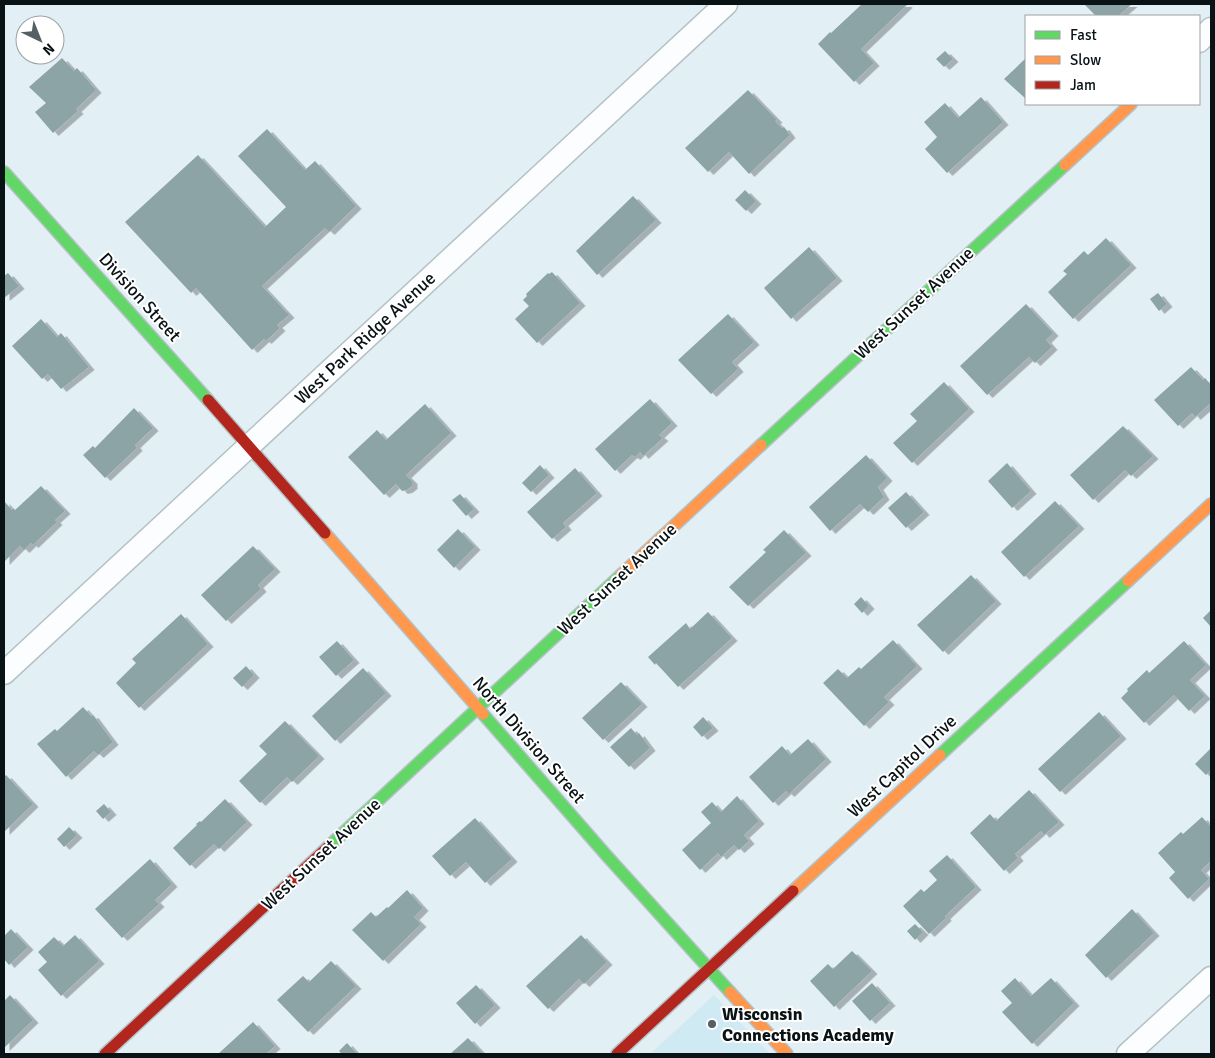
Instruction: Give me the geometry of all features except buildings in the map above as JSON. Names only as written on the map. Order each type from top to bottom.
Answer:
[{"type":"street","name":"West Park Ridge Avenue","points":[[4,673],[726,4]]},
{"type":"street","points":[[1200,40],[1211,29]]},
{"type":"street","name":"West Sunset Avenue","points":[[105,1054],[1130,105]]},
{"type":"street","name":"Division Street","points":[[4,172],[249,446]]},
{"type":"street","name":"North Division Street","points":[[249,446],[607,856],[787,1054]]},
{"type":"street","name":"West Capitol Drive","points":[[616,1054],[1211,504]]},
{"type":"street","points":[[1128,1054],[1211,978]]},
{"type":"shaded area","name":"Wisconsin Connections Academy","points":[[714,995],[770,1054],[650,1054]]},
{"type":"traffic: fast","points":[[761,445],[1065,165]]},
{"type":"traffic: fast","points":[[4,172],[208,400]]},
{"type":"traffic: fast","points":[[327,848],[621,575]]},
{"type":"traffic: fast","points":[[940,755],[1128,581]]},
{"type":"traffic: fast","points":[[483,714],[607,856],[730,992]]},
{"type":"traffic: slow","points":[[1065,165],[1130,105]]},
{"type":"traffic: slow","points":[[621,575],[761,445]]},
{"type":"traffic: slow","points":[[1128,581],[1211,504]]},
{"type":"traffic: slow","points":[[325,533],[483,714]]},
{"type":"traffic: slow","points":[[793,891],[940,755]]},
{"type":"traffic: slow","points":[[730,992],[787,1054]]},
{"type":"traffic: jam","points":[[208,400],[325,533]]},
{"type":"traffic: jam","points":[[105,1054],[327,848]]},
{"type":"traffic: jam","points":[[617,1054],[793,891]]},
{"type":"place","name":"Wisconsin Connections Academy","points":[[712,1024]]}]
